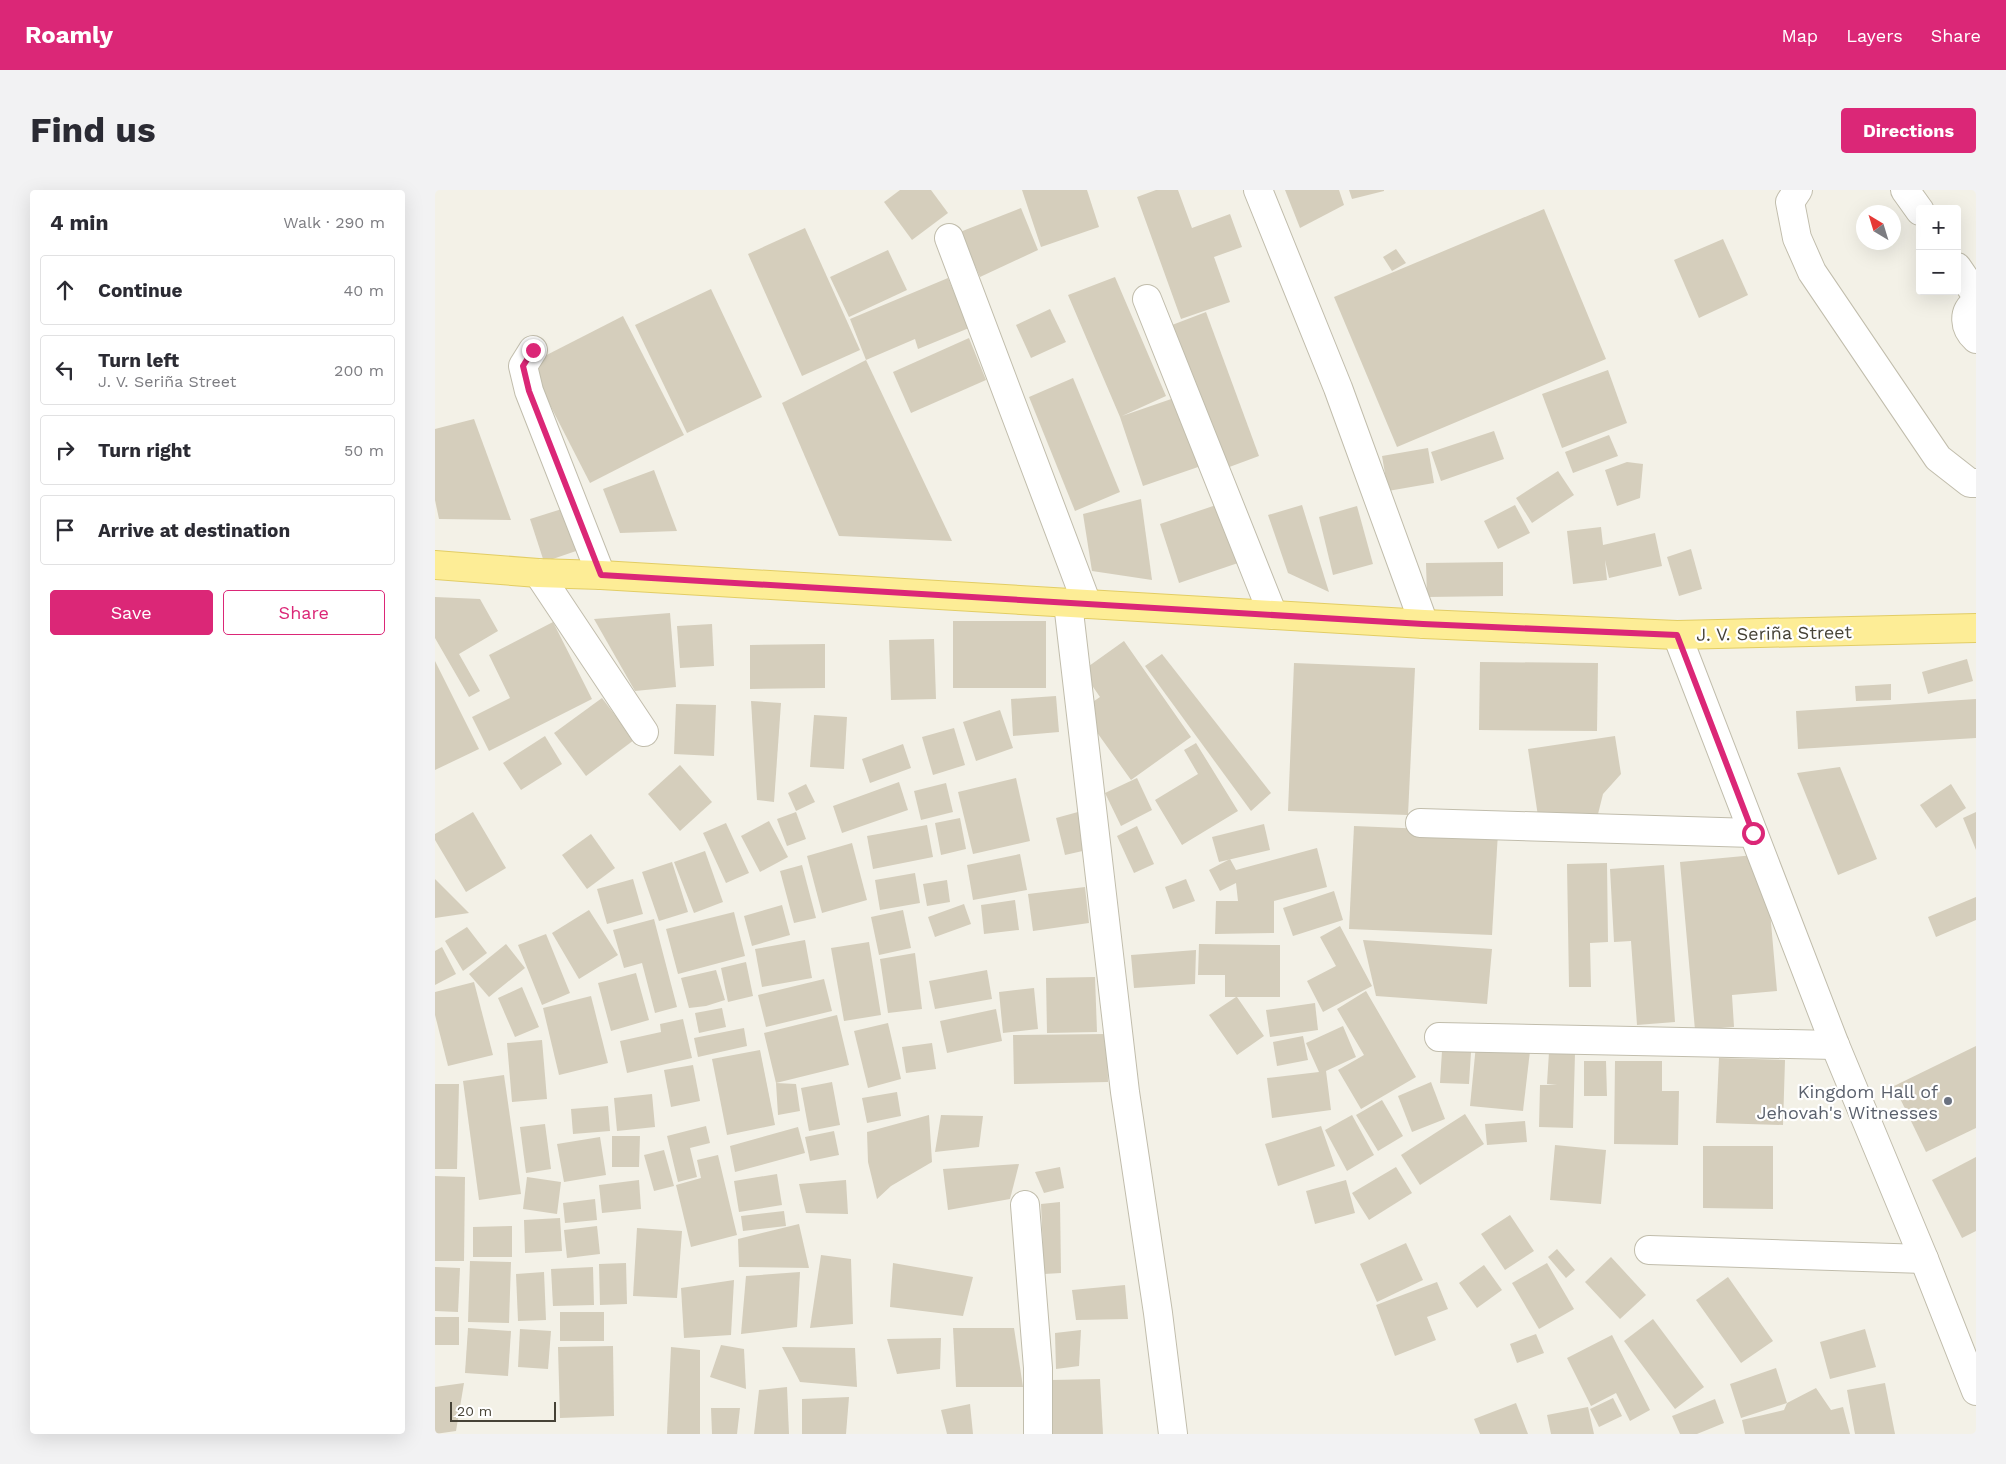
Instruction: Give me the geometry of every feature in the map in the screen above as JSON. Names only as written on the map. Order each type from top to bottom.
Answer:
[{"type":"main road","name":"J. V. Seriña Street","points":[[435,565],[538,573],[601,575],[1423,624],[1677,635],[1976,628]]},
{"type":"street","points":[[1258,190],[1338,388],[1423,624]]},
{"type":"street","points":[[1798,190],[1791,202],[1795,229],[1797,238],[1813,272],[1938,458],[1971,483],[1976,483]]},
{"type":"street","points":[[1905,190],[1916,205]]},
{"type":"street","points":[[949,238],[1078,603],[1125,1092],[1158,1313],[1173,1434]]},
{"type":"street","points":[[1961,273],[1975,295],[1966,314],[1966,324],[1970,333],[1976,339]]},
{"type":"street","points":[[1147,299],[1273,615]]},
{"type":"street","points":[[533,350],[523,366],[529,391],[601,575]]},
{"type":"street","points":[[538,573],[644,732]]},
{"type":"street","points":[[1677,635],[1835,1045],[1924,1259],[1976,1391]]},
{"type":"street","points":[[1420,824],[1753,833]]},
{"type":"street","points":[[1439,1037],[1835,1045]]},
{"type":"street","points":[[1025,1205],[1038,1368],[1038,1434]]},
{"type":"street","points":[[1649,1250],[1924,1259]]},
{"type":"building","points":[[900,190],[931,190],[948,213],[912,240],[884,202]]},
{"type":"building","points":[[1022,190],[1087,190],[1099,227],[1041,247]]},
{"type":"building","points":[[1156,190],[1178,190],[1192,228],[1230,214],[1242,247],[1214,257],[1230,302],[1181,319],[1137,197]]},
{"type":"building","points":[[1285,190],[1339,190],[1344,205],[1300,228]]},
{"type":"building","points":[[1349,190],[1384,190],[1384,191],[1352,199]]},
{"type":"building","points":[[1021,208],[1038,250],[980,277],[960,232]]},
{"type":"building","points":[[1544,209],[1606,359],[1397,447],[1334,297]]},
{"type":"building","points":[[805,228],[860,350],[802,376],[748,254]]},
{"type":"building","points":[[1723,239],[1748,295],[1699,318],[1674,260]]},
{"type":"building","points":[[1396,249],[1406,263],[1392,271],[1383,257]]},
{"type":"building","points":[[888,250],[907,290],[849,317],[830,277]]},
{"type":"building","points":[[1115,277],[1166,396],[1122,416],[1177,397],[1201,466],[1143,486],[1120,417],[1068,295]]},
{"type":"building","points":[[948,278],[969,328],[918,349],[915,339],[866,360],[850,319]]},
{"type":"building","points":[[711,289],[762,397],[687,433],[635,325]]},
{"type":"building","points":[[1050,309],[1066,342],[1031,358],[1016,325]]},
{"type":"building","points":[[1206,312],[1259,456],[1224,469],[1172,325]]},
{"type":"building","points":[[623,316],[684,435],[590,483],[529,364]]},
{"type":"building","points":[[969,338],[986,380],[911,413],[893,372]]},
{"type":"building","points":[[866,360],[952,541],[839,536],[782,403]]},
{"type":"building","points":[[1608,370],[1627,423],[1562,448],[1542,394]]},
{"type":"building","points":[[1073,378],[1120,492],[1075,511],[1029,397]]},
{"type":"building","points":[[474,419],[511,520],[439,519],[435,500],[435,429]]},
{"type":"building","points":[[1494,431],[1504,459],[1441,481],[1431,452]]},
{"type":"building","points":[[1609,435],[1618,456],[1573,473],[1565,452]]},
{"type":"building","points":[[1428,448],[1434,483],[1388,491],[1382,456]]},
{"type":"building","points":[[1627,462],[1643,464],[1640,498],[1617,506],[1605,470]]},
{"type":"building","points":[[654,470],[677,531],[620,533],[603,489]]},
{"type":"building","points":[[1558,471],[1574,495],[1532,523],[1516,498]]},
{"type":"building","points":[[1141,499],[1152,580],[1092,571],[1083,514]]},
{"type":"building","points":[[1222,503],[1241,562],[1179,583],[1160,524]]},
{"type":"building","points":[[1302,505],[1329,592],[1288,573],[1268,515]]},
{"type":"building","points":[[1515,505],[1530,533],[1498,549],[1484,521]]},
{"type":"building","points":[[1357,506],[1373,564],[1333,575],[1319,517]]},
{"type":"building","points":[[565,508],[579,550],[544,562],[530,519]]},
{"type":"building","points":[[1601,527],[1603,545],[1655,533],[1662,566],[1609,578],[1605,560],[1607,580],[1573,584],[1567,531]]},
{"type":"building","points":[[1691,549],[1702,589],[1679,596],[1667,557]]},
{"type":"building","points":[[1503,562],[1503,596],[1427,597],[1426,563]]},
{"type":"building","points":[[435,597],[480,599],[498,631],[459,654],[480,691],[469,697],[435,638]]},
{"type":"building","points":[[670,613],[676,687],[635,691],[594,619]]},
{"type":"building","points":[[953,621],[1046,621],[1046,688],[953,688]]},
{"type":"building","points":[[553,622],[592,699],[489,751],[472,717],[510,698],[489,655]]},
{"type":"building","points":[[712,624],[714,666],[680,668],[677,626]]},
{"type":"building","points":[[934,639],[936,699],[891,700],[889,640]]},
{"type":"building","points":[[1124,641],[1191,737],[1131,780],[1081,710],[1100,697],[1082,671]]},
{"type":"building","points":[[825,644],[825,688],[750,689],[750,645]]},
{"type":"building","points":[[1162,654],[1271,793],[1251,811],[1145,666]]},
{"type":"building","points":[[1967,659],[1973,681],[1928,694],[1922,672]]},
{"type":"building","points":[[435,661],[479,749],[435,770]]},
{"type":"building","points":[[1480,662],[1598,663],[1597,731],[1479,730]]},
{"type":"building","points":[[1294,663],[1415,668],[1408,815],[1288,811]]},
{"type":"building","points":[[1891,684],[1891,700],[1856,701],[1855,686]]},
{"type":"building","points":[[1056,696],[1059,732],[1013,736],[1011,699]]},
{"type":"building","points":[[602,698],[634,740],[586,776],[554,733]]},
{"type":"building","points":[[1976,699],[1976,738],[1798,749],[1796,711]]},
{"type":"building","points":[[751,701],[781,703],[774,802],[757,800]]},
{"type":"building","points":[[676,704],[716,705],[714,756],[674,754]]},
{"type":"building","points":[[1000,710],[1013,748],[976,761],[963,722]]},
{"type":"building","points":[[814,715],[847,717],[844,769],[810,767]]},
{"type":"building","points":[[954,728],[965,765],[933,775],[922,737]]},
{"type":"building","points":[[545,736],[562,764],[521,790],[503,763]]},
{"type":"building","points":[[1615,736],[1621,774],[1603,794],[1598,814],[1539,823],[1528,749]]},
{"type":"building","points":[[1196,743],[1238,811],[1182,845],[1155,800],[1198,774],[1184,750]]},
{"type":"building","points":[[903,744],[911,768],[870,783],[862,759]]},
{"type":"building","points":[[680,765],[712,802],[680,831],[648,794]]},
{"type":"building","points":[[1840,767],[1877,859],[1838,875],[1797,773]]},
{"type":"building","points":[[1016,778],[1030,841],[973,854],[958,792]]},
{"type":"building","points":[[1137,778],[1152,810],[1121,826],[1105,793]]},
{"type":"building","points":[[899,782],[908,810],[842,833],[833,806]]},
{"type":"building","points":[[946,783],[953,812],[921,820],[914,791]]},
{"type":"building","points":[[806,784],[815,802],[796,811],[788,793]]},
{"type":"building","points":[[1951,784],[1966,808],[1936,828],[1920,805]]},
{"type":"building","points":[[473,812],[506,868],[466,892],[435,840],[435,834]]},
{"type":"building","points":[[796,812],[806,839],[787,846],[777,819]]},
{"type":"building","points":[[1078,812],[1087,850],[1065,855],[1056,818]]},
{"type":"building","points":[[1976,812],[1976,850],[1963,818]]},
{"type":"building","points":[[960,818],[966,849],[941,855],[935,823]]},
{"type":"building","points":[[769,821],[788,857],[760,872],[741,836]]},
{"type":"building","points":[[726,823],[749,873],[726,883],[703,833]]},
{"type":"building","points":[[1264,824],[1270,850],[1219,862],[1212,837]]},
{"type":"building","points":[[927,825],[933,857],[873,869],[867,836]]},
{"type":"building","points":[[1137,826],[1154,864],[1134,873],[1117,836]]},
{"type":"building","points":[[1354,826],[1498,832],[1492,935],[1349,929]]},
{"type":"building","points":[[591,834],[615,868],[587,889],[562,855]]},
{"type":"building","points":[[852,843],[867,900],[822,913],[807,856]]},
{"type":"building","points":[[1317,848],[1327,887],[1274,901],[1274,933],[1215,934],[1216,901],[1238,901],[1236,883],[1220,891],[1209,870],[1230,859],[1236,870]]},
{"type":"building","points":[[705,851],[723,902],[694,913],[674,862]]},
{"type":"building","points":[[1020,854],[1027,890],[973,900],[967,865]]},
{"type":"building","points":[[1765,854],[1777,991],[1732,995],[1734,1027],[1695,1030],[1680,862]]},
{"type":"building","points":[[672,862],[688,912],[659,921],[642,872]]},
{"type":"building","points":[[1607,863],[1608,942],[1590,943],[1591,987],[1569,987],[1567,864]]},
{"type":"building","points":[[802,865],[816,918],[794,923],[780,871]]},
{"type":"building","points":[[1664,865],[1675,1022],[1637,1025],[1631,941],[1614,942],[1610,869]]},
{"type":"building","points":[[915,873],[920,903],[880,910],[875,880]]},
{"type":"building","points":[[435,879],[469,913],[435,918]]},
{"type":"building","points":[[633,879],[643,914],[607,924],[597,889]]},
{"type":"building","points":[[1186,879],[1195,901],[1173,909],[1165,887]]},
{"type":"building","points":[[947,880],[950,902],[927,906],[923,884]]},
{"type":"building","points":[[1085,887],[1089,923],[1033,931],[1028,894]]},
{"type":"building","points":[[1334,891],[1343,920],[1293,936],[1283,908]]},
{"type":"building","points":[[1976,897],[1976,920],[1936,937],[1928,917]]},
{"type":"building","points":[[1015,900],[1019,930],[984,934],[981,905]]},
{"type":"building","points":[[964,904],[971,924],[935,937],[928,917]]},
{"type":"building","points":[[782,905],[790,935],[752,946],[744,916]]},
{"type":"building","points":[[589,910],[618,955],[579,979],[552,933]]},
{"type":"building","points":[[903,910],[911,948],[879,955],[871,917]]},
{"type":"building","points":[[734,912],[745,956],[678,974],[666,929]]},
{"type":"building","points":[[654,919],[677,1007],[655,1013],[642,963],[624,968],[613,930]]},
{"type":"building","points":[[1340,926],[1372,986],[1323,1012],[1307,981],[1336,966],[1320,937]]},
{"type":"building","points":[[467,927],[487,953],[463,971],[445,941]]},
{"type":"building","points":[[546,934],[570,993],[542,1005],[518,945]]},
{"type":"building","points":[[805,940],[812,978],[762,987],[755,949]]},
{"type":"building","points":[[1363,940],[1492,949],[1487,1004],[1376,996]]},
{"type":"building","points":[[869,942],[881,1015],[844,1021],[831,948]]},
{"type":"building","points":[[506,944],[525,968],[489,997],[469,974]]},
{"type":"building","points":[[1199,944],[1280,945],[1280,997],[1237,997],[1264,1036],[1237,1055],[1209,1015],[1236,997],[1225,997],[1225,975],[1198,975]]},
{"type":"building","points":[[442,947],[456,974],[435,985],[435,951]]},
{"type":"building","points":[[1196,950],[1195,984],[1134,988],[1131,955]]},
{"type":"building","points":[[915,953],[922,1009],[888,1013],[880,959]]},
{"type":"building","points":[[746,962],[753,996],[728,1002],[721,968]]},
{"type":"building","points":[[716,970],[725,1000],[706,1006],[689,1008],[681,978]]},
{"type":"building","points":[[987,970],[992,999],[935,1009],[929,981]]},
{"type":"building","points":[[636,973],[649,1020],[611,1031],[598,983]]},
{"type":"building","points":[[1095,977],[1097,1032],[1047,1033],[1046,978]]},
{"type":"building","points":[[824,979],[832,1011],[766,1027],[758,995]]},
{"type":"building","points":[[474,982],[493,1055],[448,1066],[435,1015],[435,992]]},
{"type":"building","points":[[522,987],[539,1027],[515,1037],[498,998]]},
{"type":"building","points":[[1034,988],[1038,1029],[1003,1033],[999,992]]},
{"type":"building","points":[[1366,991],[1416,1077],[1361,1109],[1338,1070],[1364,1055],[1337,1009]]},
{"type":"building","points":[[591,996],[608,1063],[559,1075],[543,1008]]},
{"type":"building","points":[[1315,1003],[1318,1030],[1270,1037],[1266,1010]]},
{"type":"building","points":[[722,1008],[726,1027],[699,1033],[695,1013]]},
{"type":"building","points":[[996,1009],[1002,1041],[947,1053],[940,1021]]},
{"type":"building","points":[[837,1015],[849,1065],[776,1083],[764,1033]]},
{"type":"building","points":[[683,1019],[692,1058],[627,1073],[620,1041],[661,1032],[660,1024]]},
{"type":"building","points":[[888,1023],[901,1079],[868,1088],[854,1031]]},
{"type":"building","points":[[1343,1026],[1356,1057],[1326,1071],[1331,1110],[1272,1118],[1267,1078],[1319,1072],[1306,1043]]},
{"type":"building","points":[[744,1028],[747,1046],[698,1057],[694,1038]]},
{"type":"building","points":[[1107,1034],[1108,1082],[1014,1084],[1013,1035]]},
{"type":"building","points":[[1303,1036],[1308,1060],[1277,1066],[1273,1042]]},
{"type":"building","points":[[542,1040],[547,1099],[512,1102],[507,1043]]},
{"type":"building","points":[[932,1043],[936,1069],[906,1073],[902,1047]]},
{"type":"building","points":[[1476,1045],[1530,1051],[1523,1111],[1470,1106]]},
{"type":"building","points":[[1976,1046],[1976,1128],[1926,1152],[1894,1086]]},
{"type":"building","points":[[760,1050],[775,1125],[727,1135],[712,1059]]},
{"type":"building","points":[[1442,1051],[1471,1052],[1469,1084],[1440,1083]]},
{"type":"building","points":[[1549,1052],[1575,1053],[1573,1128],[1539,1127],[1540,1085],[1557,1085],[1547,1084]]},
{"type":"building","points":[[1719,1058],[1785,1060],[1783,1125],[1716,1123]]},
{"type":"building","points":[[1584,1061],[1606,1061],[1607,1096],[1584,1096]]},
{"type":"building","points":[[1615,1061],[1662,1061],[1662,1091],[1679,1091],[1678,1145],[1614,1144]]},
{"type":"building","points":[[693,1065],[700,1101],[671,1107],[664,1070]]},
{"type":"building","points":[[504,1075],[521,1194],[479,1200],[463,1081]]},
{"type":"building","points":[[832,1082],[840,1125],[809,1131],[801,1088]]},
{"type":"building","points":[[1431,1082],[1445,1119],[1412,1132],[1398,1096]]},
{"type":"building","points":[[776,1083],[796,1084],[800,1111],[778,1115]]},
{"type":"building","points":[[435,1084],[459,1084],[457,1169],[435,1169]]},
{"type":"building","points":[[897,1092],[901,1116],[867,1123],[862,1098]]},
{"type":"building","points":[[652,1094],[655,1127],[617,1131],[614,1098]]},
{"type":"building","points":[[1382,1100],[1403,1136],[1378,1151],[1356,1115]]},
{"type":"building","points":[[608,1106],[610,1131],[573,1134],[571,1109]]},
{"type":"building","points":[[1465,1114],[1484,1144],[1420,1185],[1401,1155]]},
{"type":"building","points":[[929,1115],[932,1162],[891,1186],[877,1199],[868,1162],[867,1132]]},
{"type":"building","points":[[941,1115],[983,1116],[979,1147],[935,1152]]},
{"type":"building","points":[[1352,1115],[1374,1155],[1347,1171],[1325,1130]]},
{"type":"building","points":[[1525,1121],[1527,1142],[1487,1145],[1485,1124]]},
{"type":"building","points":[[545,1124],[551,1169],[526,1173],[520,1127]]},
{"type":"building","points":[[706,1126],[710,1143],[690,1148],[697,1177],[678,1182],[667,1136]]},
{"type":"building","points":[[1321,1126],[1335,1166],[1278,1186],[1265,1144]]},
{"type":"building","points":[[798,1127],[805,1153],[735,1172],[730,1146]]},
{"type":"building","points":[[834,1131],[839,1155],[810,1161],[805,1137]]},
{"type":"building","points":[[612,1136],[640,1136],[639,1167],[612,1167]]},
{"type":"building","points":[[600,1137],[606,1175],[564,1182],[557,1144]]},
{"type":"building","points":[[1555,1145],[1606,1150],[1601,1204],[1550,1200]]},
{"type":"building","points":[[1703,1146],[1773,1146],[1773,1209],[1703,1208]]},
{"type":"building","points":[[664,1150],[674,1186],[654,1191],[644,1155]]},
{"type":"building","points":[[718,1155],[737,1235],[691,1247],[676,1185],[701,1178],[697,1160]]},
{"type":"building","points":[[1976,1157],[1976,1231],[1962,1238],[1932,1180]]},
{"type":"building","points":[[1019,1164],[1010,1199],[948,1210],[943,1169]]},
{"type":"building","points":[[1060,1167],[1064,1188],[1044,1193],[1035,1172]]},
{"type":"building","points":[[1396,1167],[1412,1193],[1369,1220],[1352,1193]]},
{"type":"building","points":[[777,1174],[782,1205],[739,1212],[734,1181]]},
{"type":"building","points":[[435,1176],[465,1177],[464,1261],[435,1261]]},
{"type":"building","points":[[527,1177],[561,1182],[557,1214],[523,1209]]},
{"type":"building","points":[[639,1180],[641,1209],[602,1213],[599,1185]]},
{"type":"building","points":[[846,1180],[848,1214],[806,1213],[799,1184]]},
{"type":"building","points":[[1346,1180],[1355,1213],[1315,1224],[1306,1191]]},
{"type":"building","points":[[595,1199],[597,1220],[565,1223],[563,1203]]},
{"type":"building","points":[[1060,1202],[1061,1273],[1044,1274],[1041,1204]]},
{"type":"building","points":[[784,1211],[786,1226],[743,1231],[741,1216]]},
{"type":"building","points":[[1510,1215],[1534,1251],[1505,1270],[1481,1234]]},
{"type":"building","points":[[560,1218],[562,1251],[525,1253],[524,1220]]},
{"type":"building","points":[[799,1224],[809,1268],[739,1267],[738,1239]]},
{"type":"building","points":[[512,1226],[512,1257],[473,1257],[473,1227]]},
{"type":"building","points":[[597,1226],[600,1254],[567,1258],[564,1230]]},
{"type":"building","points":[[637,1228],[682,1231],[677,1298],[633,1296]]},
{"type":"building","points":[[1406,1243],[1423,1280],[1377,1302],[1360,1264]]},
{"type":"building","points":[[1557,1249],[1575,1270],[1566,1278],[1548,1257]]},
{"type":"building","points":[[821,1255],[851,1259],[853,1324],[810,1328]]},
{"type":"building","points":[[1611,1257],[1646,1295],[1620,1319],[1585,1282]]},
{"type":"building","points":[[470,1261],[511,1262],[509,1323],[468,1322]]},
{"type":"building","points":[[626,1263],[627,1304],[600,1305],[599,1264]]},
{"type":"building","points":[[893,1263],[973,1277],[963,1316],[890,1307]]},
{"type":"building","points":[[1547,1263],[1574,1309],[1539,1329],[1512,1283]]},
{"type":"building","points":[[1484,1265],[1502,1290],[1477,1308],[1459,1283]]},
{"type":"building","points":[[435,1267],[460,1268],[458,1312],[435,1311]]},
{"type":"building","points":[[593,1267],[594,1305],[553,1306],[551,1269]]},
{"type":"building","points":[[544,1272],[546,1320],[518,1321],[516,1274]]},
{"type":"building","points":[[800,1272],[797,1327],[741,1334],[746,1276]]},
{"type":"building","points":[[1728,1277],[1773,1341],[1741,1363],[1696,1300]]},
{"type":"building","points":[[734,1280],[731,1335],[684,1338],[681,1288]]},
{"type":"building","points":[[1437,1282],[1448,1309],[1427,1317],[1436,1340],[1395,1356],[1376,1305]]},
{"type":"building","points":[[1125,1285],[1128,1319],[1076,1320],[1072,1290]]},
{"type":"building","points":[[560,1312],[604,1312],[604,1341],[560,1341]]},
{"type":"building","points":[[435,1317],[459,1317],[459,1345],[435,1345]]},
{"type":"building","points":[[1653,1319],[1704,1387],[1675,1409],[1624,1341]]},
{"type":"building","points":[[468,1328],[511,1331],[508,1376],[465,1373]]},
{"type":"building","points":[[953,1328],[1014,1328],[1023,1387],[956,1387]]},
{"type":"building","points":[[520,1329],[551,1331],[548,1369],[518,1367]]},
{"type":"building","points":[[1865,1329],[1876,1367],[1830,1379],[1820,1342]]},
{"type":"building","points":[[1081,1330],[1079,1366],[1056,1369],[1055,1333]]},
{"type":"building","points":[[1536,1334],[1544,1353],[1517,1363],[1510,1344]]},
{"type":"building","points":[[1612,1335],[1650,1410],[1630,1421],[1616,1393],[1591,1406],[1567,1358]]},
{"type":"building","points":[[941,1338],[940,1369],[897,1374],[887,1339]]},
{"type":"building","points":[[721,1345],[744,1349],[746,1389],[710,1377]]},
{"type":"building","points":[[613,1346],[614,1416],[560,1418],[558,1347]]},
{"type":"building","points":[[671,1347],[700,1350],[700,1434],[667,1434]]},
{"type":"building","points":[[782,1347],[855,1348],[857,1387],[800,1382]]},
{"type":"building","points":[[1776,1368],[1787,1403],[1741,1418],[1730,1384]]},
{"type":"building","points":[[1100,1379],[1103,1434],[1052,1434],[1051,1380]]},
{"type":"building","points":[[464,1383],[456,1431],[435,1434],[435,1387]]},
{"type":"building","points":[[1885,1383],[1895,1434],[1855,1434],[1847,1390]]},
{"type":"building","points":[[787,1387],[789,1434],[754,1434],[759,1390]]},
{"type":"building","points":[[1816,1388],[1831,1410],[1843,1407],[1850,1434],[1745,1434],[1742,1420],[1784,1410],[1787,1403]]},
{"type":"building","points":[[849,1397],[846,1434],[802,1434],[802,1399]]},
{"type":"building","points":[[1613,1398],[1622,1416],[1599,1427],[1590,1409]]},
{"type":"building","points":[[1715,1399],[1724,1423],[1697,1434],[1680,1434],[1672,1416]]},
{"type":"building","points":[[1516,1403],[1528,1434],[1480,1434],[1474,1419]]},
{"type":"building","points":[[970,1404],[973,1434],[947,1434],[941,1410]]},
{"type":"building","points":[[1588,1407],[1594,1434],[1551,1434],[1547,1415]]},
{"type":"building","points":[[711,1408],[740,1408],[737,1434],[712,1434]]},
{"type":"place","name":"Kingdom Hall of Jehovah's Witnesses","points":[[1948,1101]]},
{"type":"route","points":[[533,350],[523,366],[529,391],[601,575],[1423,624],[1677,635],[1753,833]]}]
